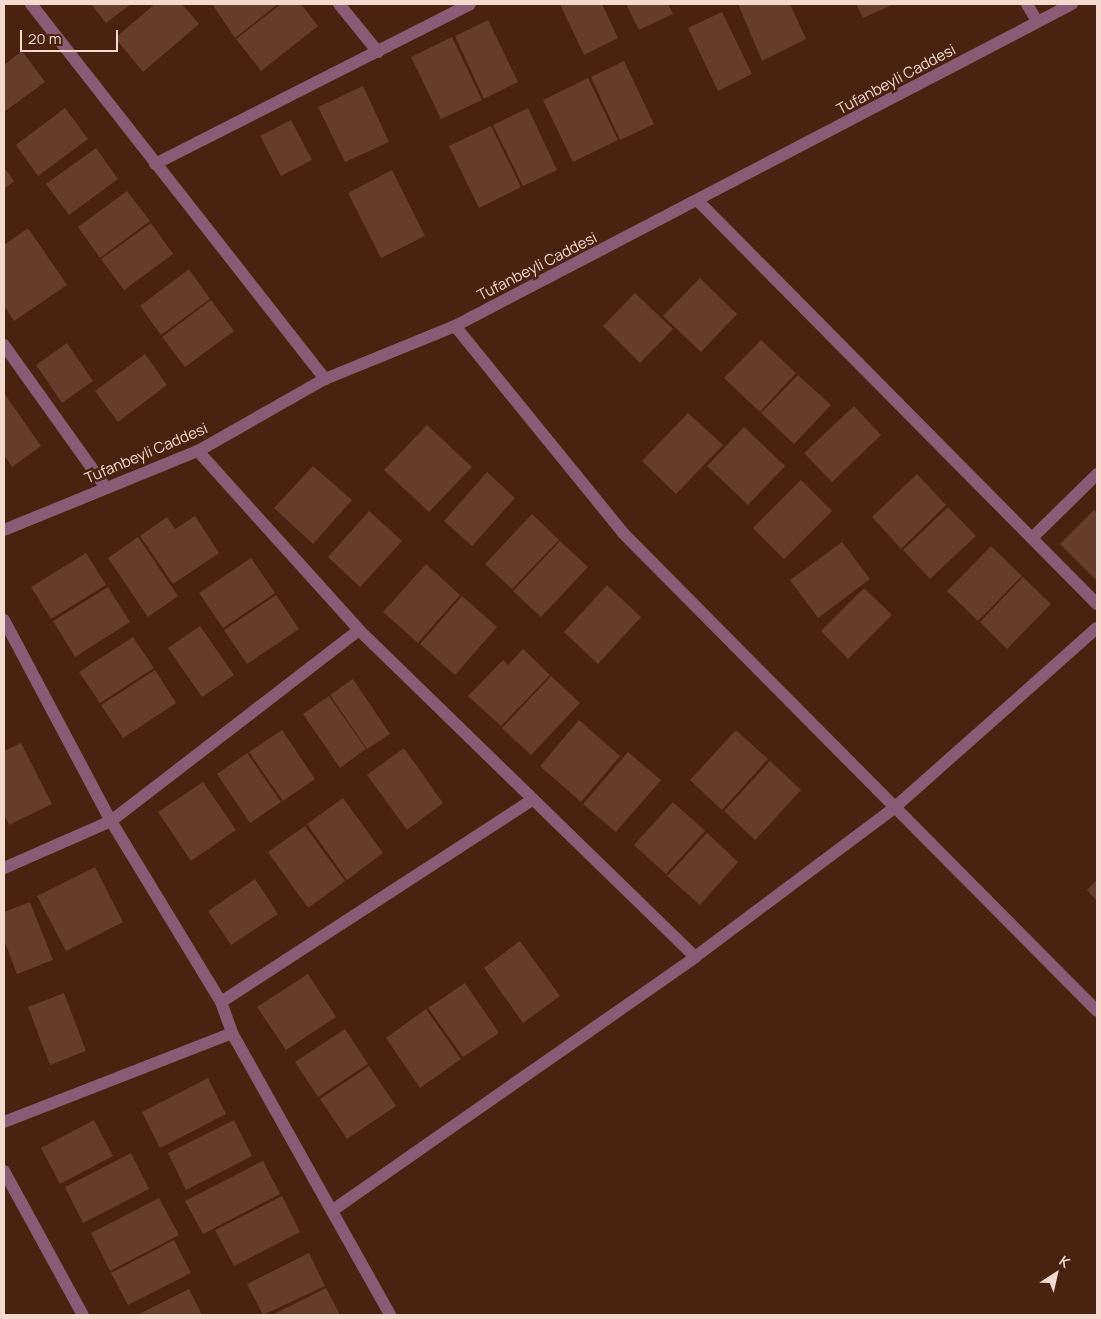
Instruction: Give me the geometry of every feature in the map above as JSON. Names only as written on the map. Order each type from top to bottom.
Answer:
[{"type":"street","points":[[31,4],[326,379]]},
{"type":"street","points":[[339,4],[378,52]]},
{"type":"street","points":[[155,164],[470,4]]},
{"type":"street","points":[[1027,4],[1037,21]]},
{"type":"street","name":"Tufanbeyli Caddesi","points":[[4,530],[198,451],[326,379],[456,326],[1072,4]]},
{"type":"street","points":[[698,200],[1033,537],[1097,604]]},
{"type":"street","points":[[456,326],[623,533],[1097,1011]]},
{"type":"street","points":[[4,346],[106,488]]},
{"type":"street","points":[[198,451],[359,630],[534,799],[694,958]]},
{"type":"street","points":[[1033,537],[1097,474]]},
{"type":"street","points":[[4,620],[111,821],[221,1002],[232,1034],[390,1315]]},
{"type":"street","points":[[332,1210],[694,958],[894,808],[1097,628]]},
{"type":"street","points":[[4,868],[111,821],[359,630]]},
{"type":"street","points":[[221,1002],[534,799]]},
{"type":"street","points":[[4,1122],[232,1034]]},
{"type":"street","points":[[4,1171],[83,1315]]},
{"type":"building","points":[[91,4],[131,4],[106,23]]},
{"type":"building","points":[[155,4],[182,4],[199,24],[143,72],[115,38]]},
{"type":"building","points":[[212,4],[278,4],[235,38]]},
{"type":"building","points":[[281,4],[301,4],[318,26],[261,71],[236,39]]},
{"type":"building","points":[[560,4],[602,4],[618,38],[584,55]]},
{"type":"building","points":[[626,4],[668,4],[673,14],[639,30]]},
{"type":"building","points":[[738,4],[790,4],[806,39],[762,61]]},
{"type":"building","points":[[856,4],[894,4],[863,18]]},
{"type":"building","points":[[722,12],[752,74],[718,91],[688,28]]},
{"type":"building","points":[[488,20],[518,82],[484,99],[455,36]]},
{"type":"building","points":[[452,37],[482,100],[441,119],[411,57]]},
{"type":"building","points":[[22,51],[45,82],[4,112],[4,65]]},
{"type":"building","points":[[624,61],[654,124],[620,140],[591,77]]},
{"type":"building","points":[[588,78],[618,140],[573,162],[543,100]]},
{"type":"building","points":[[363,86],[389,142],[345,162],[318,107]]},
{"type":"building","points":[[65,108],[88,139],[38,176],[16,145]]},
{"type":"building","points":[[528,108],[557,170],[523,186],[493,125]]},
{"type":"building","points":[[291,120],[312,160],[281,176],[260,136]]},
{"type":"building","points":[[491,126],[521,187],[479,208],[449,146]]},
{"type":"building","points":[[96,148],[118,179],[69,215],[46,184]]},
{"type":"building","points":[[4,167],[14,181],[4,189]]},
{"type":"building","points":[[392,170],[425,236],[381,258],[348,193]]},
{"type":"building","points":[[127,191],[150,221],[100,258],[78,227]]},
{"type":"building","points":[[151,223],[173,254],[124,290],[101,259]]},
{"type":"building","points":[[28,228],[67,285],[14,321],[4,306],[4,245]]},
{"type":"building","points":[[189,269],[210,299],[161,335],[140,306]]},
{"type":"building","points":[[700,278],[737,314],[701,352],[663,316]]},
{"type":"building","points":[[635,293],[673,329],[640,363],[603,326]]},
{"type":"building","points":[[211,300],[234,331],[185,367],[162,337]]},
{"type":"building","points":[[761,340],[796,373],[760,412],[724,378]]},
{"type":"building","points":[[67,343],[93,381],[62,403],[36,365]]},
{"type":"building","points":[[145,354],[167,385],[118,422],[95,391]]},
{"type":"building","points":[[798,375],[831,405],[794,444],[761,413]]},
{"type":"building","points":[[4,393],[41,446],[12,467],[4,455]]},
{"type":"building","points":[[854,406],[881,435],[832,482],[804,453]]},
{"type":"building","points":[[688,413],[723,445],[676,494],[642,461]]},
{"type":"building","points":[[427,425],[472,467],[429,512],[384,470]]},
{"type":"building","points":[[744,427],[785,466],[748,505],[707,466]]},
{"type":"building","points":[[313,466],[352,500],[313,544],[274,508]]},
{"type":"building","points":[[487,472],[515,498],[472,546],[444,521]]},
{"type":"building","points":[[917,474],[946,505],[901,549],[872,517]]},
{"type":"building","points":[[801,480],[832,511],[784,559],[753,528]]},
{"type":"building","points":[[948,507],[976,536],[930,579],[903,550]]},
{"type":"building","points":[[1094,510],[1097,514],[1097,581],[1060,544]]},
{"type":"building","points":[[369,511],[402,541],[360,587],[328,557]]},
{"type":"building","points":[[532,514],[559,540],[512,589],[485,564]]},
{"type":"building","points":[[195,516],[219,553],[173,584],[140,536],[167,517],[175,529]]},
{"type":"building","points":[[138,537],[178,596],[148,617],[108,558]]},
{"type":"building","points":[[560,541],[588,567],[541,617],[513,591]]},
{"type":"building","points":[[842,542],[870,579],[818,618],[790,580]]},
{"type":"building","points":[[991,546],[1022,576],[978,621],[947,591]]},
{"type":"building","points":[[86,553],[106,585],[51,619],[31,587]]},
{"type":"building","points":[[251,558],[275,593],[223,628],[199,593]]},
{"type":"building","points":[[426,564],[460,595],[418,643],[383,612]]},
{"type":"building","points":[[1023,577],[1051,604],[1007,649],[980,622]]},
{"type":"building","points":[[607,585],[641,617],[598,664],[564,632]]},
{"type":"building","points":[[108,587],[130,622],[75,657],[53,621]]},
{"type":"building","points":[[864,588],[892,615],[848,659],[821,631]]},
{"type":"building","points":[[276,595],[299,629],[247,664],[224,630]]},
{"type":"building","points":[[462,596],[497,627],[455,675],[420,644]]},
{"type":"building","points":[[200,626],[234,675],[202,697],[168,648]]},
{"type":"building","points":[[133,637],[154,668],[100,703],[79,672]]},
{"type":"building","points":[[523,649],[550,675],[501,726],[468,696],[503,660],[508,665]]},
{"type":"building","points":[[155,670],[176,703],[123,738],[101,705]]},
{"type":"building","points":[[551,676],[580,703],[531,755],[502,728]]},
{"type":"building","points":[[353,679],[390,734],[367,749],[330,695]]},
{"type":"building","points":[[329,696],[366,749],[340,768],[303,714]]},
{"type":"building","points":[[579,720],[620,756],[581,802],[540,766]]},
{"type":"building","points":[[282,730],[315,779],[283,801],[249,752]]},
{"type":"building","points":[[736,730],[768,759],[722,810],[690,780]]},
{"type":"building","points":[[21,743],[52,804],[9,825],[4,814],[4,751]]},
{"type":"building","points":[[404,748],[443,803],[407,830],[367,775]]},
{"type":"building","points":[[628,752],[661,780],[616,832],[583,804]]},
{"type":"building","points":[[247,753],[281,802],[250,823],[217,774]]},
{"type":"building","points":[[770,761],[801,790],[755,840],[724,811]]},
{"type":"building","points":[[203,782],[236,830],[191,861],[158,812]]},
{"type":"building","points":[[343,798],[383,853],[347,880],[307,824]]},
{"type":"building","points":[[673,802],[705,831],[666,874],[634,845]]},
{"type":"building","points":[[305,826],[345,881],[308,908],[268,852]]},
{"type":"building","points":[[707,833],[738,862],[700,905],[667,876]]},
{"type":"building","points":[[95,867],[123,922],[66,951],[37,896]]},
{"type":"building","points":[[255,879],[278,914],[231,945],[208,911]]},
{"type":"building","points":[[1097,880],[1097,901],[1087,890]]},
{"type":"building","points":[[30,902],[53,960],[17,974],[4,940],[4,912]]},
{"type":"building","points":[[520,941],[560,996],[523,1023],[484,968]]},
{"type":"building","points":[[308,974],[336,1017],[286,1050],[257,1007]]},
{"type":"building","points":[[465,983],[499,1033],[463,1057],[428,1008]]},
{"type":"building","points":[[64,993],[86,1051],[50,1065],[28,1007]]},
{"type":"building","points":[[426,1009],[461,1059],[420,1088],[386,1038]]},
{"type":"building","points":[[345,1029],[368,1064],[318,1097],[295,1062]]},
{"type":"building","points":[[369,1066],[396,1106],[347,1139],[320,1099]]},
{"type":"building","points":[[208,1078],[226,1114],[160,1148],[142,1112]]},
{"type":"building","points":[[94,1120],[113,1156],[60,1184],[41,1148]]},
{"type":"building","points":[[234,1120],[252,1156],[186,1190],[168,1153]]},
{"type":"building","points":[[131,1153],[149,1189],[83,1223],[65,1187]]},
{"type":"building","points":[[263,1161],[280,1194],[203,1234],[185,1201]]},
{"type":"building","points":[[282,1196],[300,1232],[234,1266],[215,1230]]},
{"type":"building","points":[[159,1198],[179,1235],[110,1271],[91,1233]]},
{"type":"building","points":[[174,1240],[191,1273],[128,1305],[111,1273]]},
{"type":"building","points":[[309,1253],[325,1286],[263,1315],[247,1284]]},
{"type":"building","points":[[326,1288],[340,1315],[272,1315]]},
{"type":"building","points":[[189,1289],[202,1315],[137,1315]]}]
